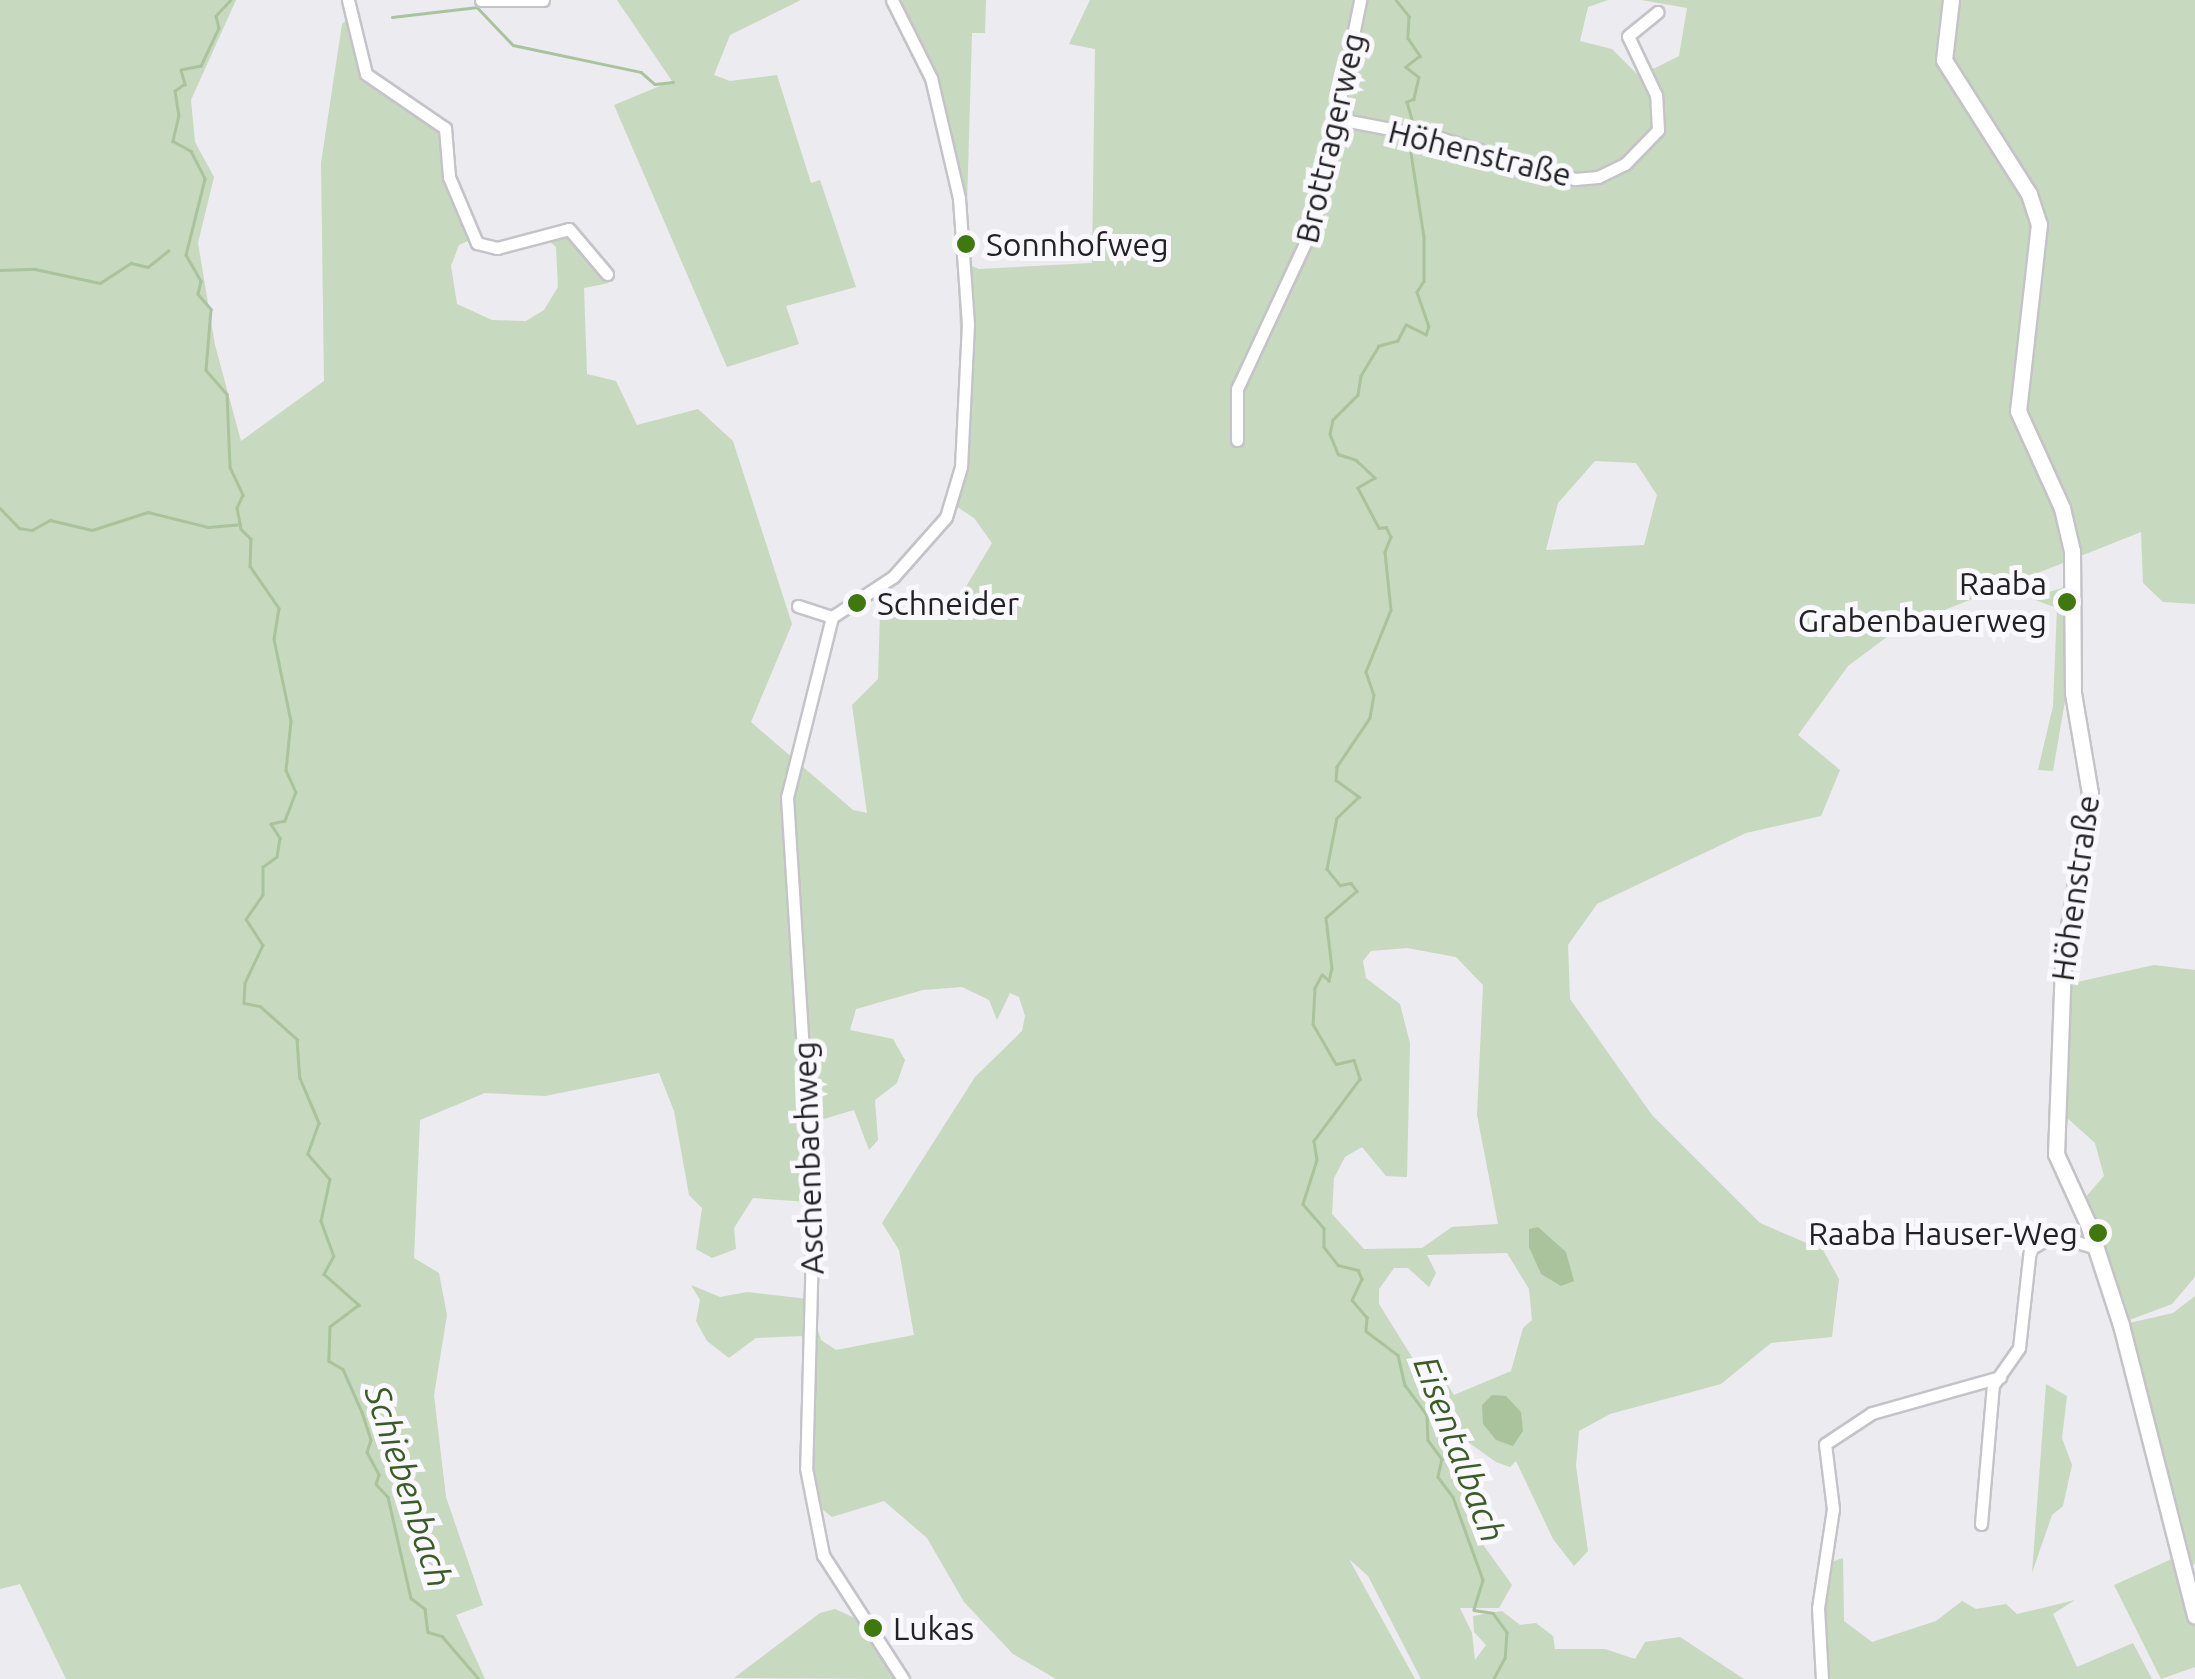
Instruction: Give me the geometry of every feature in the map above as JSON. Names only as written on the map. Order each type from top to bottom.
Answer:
[{"type":"street","points":[[348,0],[366,74],[445,128],[451,184],[477,243],[497,248],[569,229],[608,274]]},
{"type":"street","points":[[481,0],[543,0]]},
{"type":"street","points":[[798,606],[832,617],[894,577],[940,526],[954,504],[965,430],[968,324],[956,179],[926,63],[892,0]]},
{"type":"street","name":"Brottragerweg","points":[[1237,440],[1238,389],[1315,222],[1336,100],[1360,0]]},
{"type":"street","name":"Höhenstraße","points":[[1951,0],[1944,60],[2029,194],[2039,224],[2018,411],[2068,527],[2073,693],[2090,793],[2063,964],[2055,1145],[2097,1248],[2195,1616]]},
{"type":"street","name":"Höhenstraße","points":[[1336,100],[1349,121],[1443,138],[1575,179],[1598,177],[1625,164],[1658,130],[1656,95],[1628,36],[1658,12]]},
{"type":"street","name":"Aschenbachweg","points":[[832,617],[787,797],[813,1208],[806,1468],[823,1554],[903,1679]]},
{"type":"street","points":[[1981,1524],[1994,1385],[2019,1348],[2033,1244],[2053,1235],[2097,1248]]},
{"type":"street","points":[[1822,1679],[1818,1608],[1834,1509],[1825,1444],[1872,1413],[2000,1377]]},
{"type":"shaded area","points":[[0,0],[236,0],[191,100],[195,142],[214,177],[198,243],[215,345],[241,441],[324,381],[321,163],[342,24],[350,17],[364,75],[443,128],[470,240],[459,245],[451,266],[457,304],[492,320],[526,321],[544,310],[558,287],[556,247],[546,238],[562,231],[597,261],[609,283],[584,288],[587,374],[616,381],[637,425],[698,409],[733,441],[792,624],[751,722],[853,810],[867,813],[852,705],[878,679],[880,614],[949,615],[992,543],[974,518],[950,502],[963,400],[954,190],[927,79],[888,0],[986,0],[985,33],[972,33],[967,205],[970,265],[979,269],[1092,263],[1095,49],[1069,44],[1090,0],[1608,0],[1588,7],[1580,41],[1612,49],[1639,76],[1679,56],[1687,8],[1641,0],[2195,0],[2195,604],[2163,602],[2143,583],[2141,532],[1899,628],[1848,666],[1798,735],[1840,770],[1821,816],[1746,833],[1597,904],[1568,945],[1570,999],[1652,1115],[1760,1223],[1823,1250],[1839,1279],[1832,1337],[1771,1343],[1721,1384],[1610,1414],[1579,1431],[1576,1466],[1588,1551],[1574,1566],[1553,1539],[1516,1461],[1510,1467],[1496,1462],[1468,1442],[1437,1399],[1473,1494],[1484,1546],[1512,1585],[1499,1608],[1460,1608],[1472,1633],[1475,1660],[1486,1645],[1474,1632],[1473,1616],[1502,1611],[1520,1625],[1536,1623],[1553,1636],[1555,1649],[1605,1649],[1635,1659],[1645,1642],[1680,1637],[1744,1679],[1421,1679],[1368,1576],[1349,1559],[1415,1679],[1056,1679],[1013,1654],[964,1602],[927,1538],[884,1501],[832,1517],[822,1509],[810,1469],[813,1344],[801,1336],[756,1338],[729,1358],[707,1341],[696,1321],[700,1300],[691,1285],[720,1297],[747,1292],[808,1299],[821,1340],[836,1350],[914,1335],[899,1250],[882,1223],[975,1077],[1022,1031],[1025,1016],[1019,997],[1010,993],[997,1020],[989,1000],[962,987],[923,990],[856,1009],[850,1030],[893,1039],[905,1060],[897,1083],[875,1100],[878,1140],[869,1150],[854,1110],[807,1124],[809,1202],[753,1198],[734,1228],[736,1249],[712,1258],[696,1249],[702,1208],[689,1195],[674,1111],[659,1073],[545,1096],[485,1093],[420,1120],[414,1258],[439,1273],[447,1315],[434,1395],[446,1497],[483,1605],[456,1615],[485,1679],[66,1679],[20,1584],[0,1589]],"holes":[[[1595,461],[1636,463],[1657,495],[1644,545],[1546,550],[1558,503]],[[1407,948],[1456,957],[1483,985],[1477,1115],[1498,1224],[1452,1227],[1422,1248],[1364,1249],[1332,1214],[1334,1178],[1345,1157],[1362,1147],[1386,1176],[1407,1177],[1410,1043],[1400,1004],[1366,978],[1363,961],[1371,951]],[[1507,1253],[1529,1289],[1532,1320],[1523,1328],[1511,1371],[1454,1395],[1442,1376],[1420,1370],[1379,1304],[1379,1289],[1394,1268],[1408,1268],[1429,1287],[1436,1273],[1427,1255]]]},
{"type":"shaded area","points":[[617,0],[801,0],[730,35],[714,75],[730,81],[777,75],[811,183],[820,180],[856,287],[786,306],[799,344],[727,367],[614,105],[672,81]]},
{"type":"shaded area","points":[[2065,587],[2066,695],[2053,771],[2038,770],[2053,706],[2057,608],[2030,598]]},
{"type":"shaded area","points":[[2154,965],[2195,970],[2195,1277],[2172,1304],[2124,1322],[2083,1200],[2104,1176],[2095,1143],[2065,1116],[2068,984]]},
{"type":"shaded area","points":[[1538,1227],[1566,1252],[1574,1281],[1561,1286],[1541,1274],[1529,1247],[1529,1229]]},
{"type":"shaded area","points":[[2195,1296],[2195,1564],[2186,1567],[2125,1324],[2173,1313]]},
{"type":"shaded area","points":[[2046,1384],[2067,1396],[2062,1438],[2072,1465],[2063,1506],[2052,1515],[2032,1573]]},
{"type":"shaded area","points":[[1492,1395],[1506,1396],[1521,1412],[1523,1431],[1513,1446],[1496,1440],[1483,1424],[1482,1405]]},
{"type":"shaded area","points":[[1843,1558],[1844,1621],[1872,1642],[1936,1621],[1962,1601],[1976,1609],[2006,1604],[2017,1614],[2075,1600],[2053,1614],[2077,1667],[2133,1643],[2152,1679],[1824,1679],[1821,1608],[1828,1563]]},
{"type":"shaded area","points":[[2174,1558],[2195,1626],[2195,1667],[2161,1679],[2114,1585]]},
{"type":"shaded area","points":[[835,1609],[857,1619],[898,1679],[734,1678],[820,1613]]},
{"type":"waterway","name":"Schiebenbach","points":[[231,0],[216,16],[219,28],[201,66],[181,70],[185,84],[175,91],[179,115],[173,141],[191,151],[205,179],[186,255],[201,281],[198,294],[211,309],[206,370],[227,394],[230,467],[243,495],[237,508],[241,529],[251,539],[250,566],[279,608],[274,639],[291,721],[286,770],[296,792],[285,821],[271,824],[280,838],[277,857],[263,867],[263,895],[246,919],[263,945],[245,983],[244,1003],[260,1006],[297,1039],[300,1078],[319,1123],[308,1154],[330,1179],[321,1221],[334,1256],[324,1274],[359,1305],[330,1327],[329,1361],[343,1369],[362,1412],[371,1440],[367,1452],[379,1475],[376,1484],[388,1497],[411,1598],[425,1609],[428,1632],[442,1636],[479,1679]]},
{"type":"waterway","name":"Eisentalbach","points":[[1396,0],[1409,16],[1408,38],[1420,56],[1406,67],[1419,77],[1414,99],[1407,102],[1413,123]]},
{"type":"waterway","points":[[392,17],[477,7],[513,45],[641,72],[655,84],[673,82]]},
{"type":"waterway","name":"Eisentalbach","points":[[1409,140],[1424,237],[1424,281],[1417,292],[1429,326],[1426,335],[1406,325],[1398,341],[1379,346],[1361,376],[1358,395],[1333,420],[1330,434],[1338,454],[1356,460],[1375,478],[1358,488],[1379,528],[1386,527],[1391,537],[1385,552],[1391,610],[1366,672],[1374,695],[1370,718],[1337,767],[1336,780],[1359,797],[1337,818],[1327,869],[1340,885],[1351,883],[1357,891],[1326,918],[1332,968],[1329,981],[1322,975],[1315,988],[1313,1024],[1336,1064],[1354,1060],[1360,1079],[1314,1141],[1317,1160],[1303,1204],[1324,1228],[1324,1247],[1338,1265],[1358,1270],[1362,1279],[1352,1300],[1367,1317],[1366,1331],[1398,1355],[1405,1385],[1427,1415],[1428,1440],[1442,1459],[1438,1477],[1453,1497],[1483,1580],[1474,1610],[1493,1613],[1507,1632],[1505,1658],[1494,1679]]},
{"type":"waterway","points":[[0,270],[35,269],[100,283],[131,263],[148,267],[168,251]]},
{"type":"waterway","points":[[0,508],[19,528],[32,530],[50,520],[92,530],[148,512],[208,527],[240,524]]},
{"type":"place","name":"Sonnhofweg","points":[[966,244]]},
{"type":"place","name":"Raaba Grabenbauerweg","points":[[2067,602]]},
{"type":"place","name":"Schneider","points":[[857,603]]},
{"type":"place","name":"Raaba Hauser-Weg","points":[[2098,1233]]},
{"type":"place","name":"Lukas","points":[[873,1628]]}]
